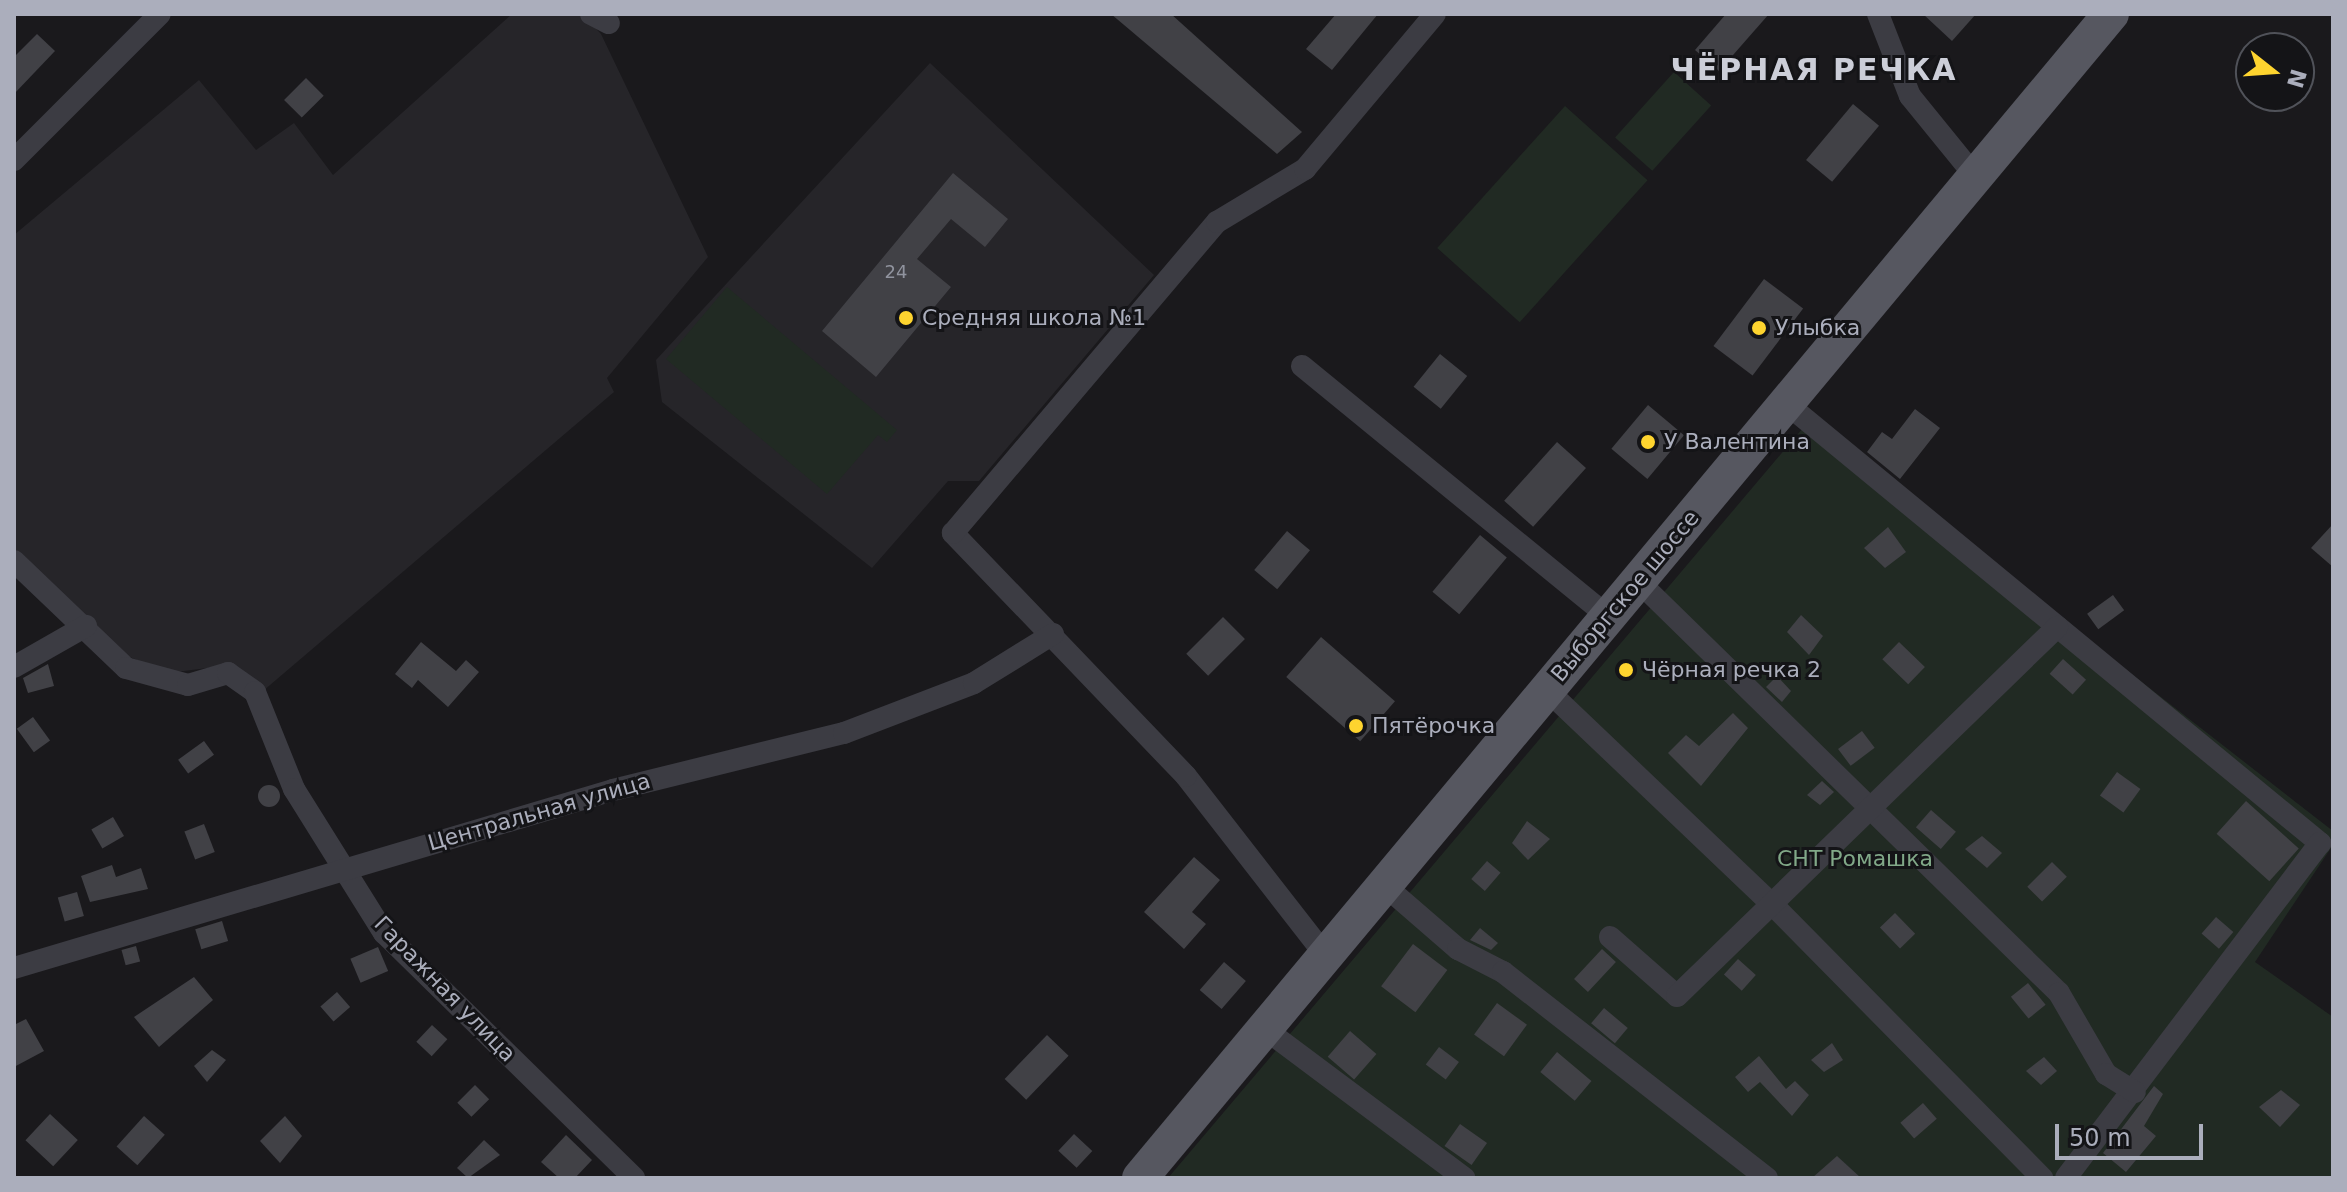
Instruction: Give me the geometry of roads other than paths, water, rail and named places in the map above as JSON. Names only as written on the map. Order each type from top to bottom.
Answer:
[{"type":"main road","name":"Выборгское шоссе","points":[[1140,1178],[2111,14]]},
{"type":"street","points":[[14,160],[160,14]]},
{"type":"street","points":[[1326,956],[1186,776],[953,533],[1217,222],[1305,169],[1435,14]]},
{"type":"street","points":[[1878,14],[1910,96],[1975,176]]},
{"type":"street","points":[[1302,366],[1607,616]]},
{"type":"street","points":[[1787,404],[2320,843],[2135,1092],[2066,1178]]},
{"type":"street","name":"Гаражная улица","points":[[14,561],[86,626],[126,668],[160,682],[188,685],[228,673],[255,692],[294,789],[384,933],[634,1178]]},
{"type":"street","points":[[1637,580],[1872,804],[2059,993],[2106,1074],[2135,1092]]},
{"type":"street","points":[[14,667],[86,626]]},
{"type":"street","points":[[1610,937],[1677,996],[2057,627]]},
{"type":"street","name":"Центральная улица","points":[[14,968],[340,867],[844,733],[974,683],[1053,634]]},
{"type":"street","points":[[1547,690],[1772,904],[2042,1178]]},
{"type":"street","points":[[1384,885],[1458,949],[1503,972],[1767,1178]]},
{"type":"street","points":[[1265,1029],[1464,1178]]},
{"type":"place","name":"Средняя школа №1","points":[[906,318]]},
{"type":"place","name":"Улыбка","points":[[1759,328]]},
{"type":"place","name":"У Валентина","points":[[1648,442]]},
{"type":"place","name":"Чёрная речка 2","points":[[1626,670]]},
{"type":"place","name":"Пятёрочка","points":[[1356,726]]},
{"type":"district","name":"ЧЁРНАЯ РЕЧКА","points":[[1814,70]]},
{"type":"park label","name":"СНТ Ромашка","points":[[1855,859]]}]
